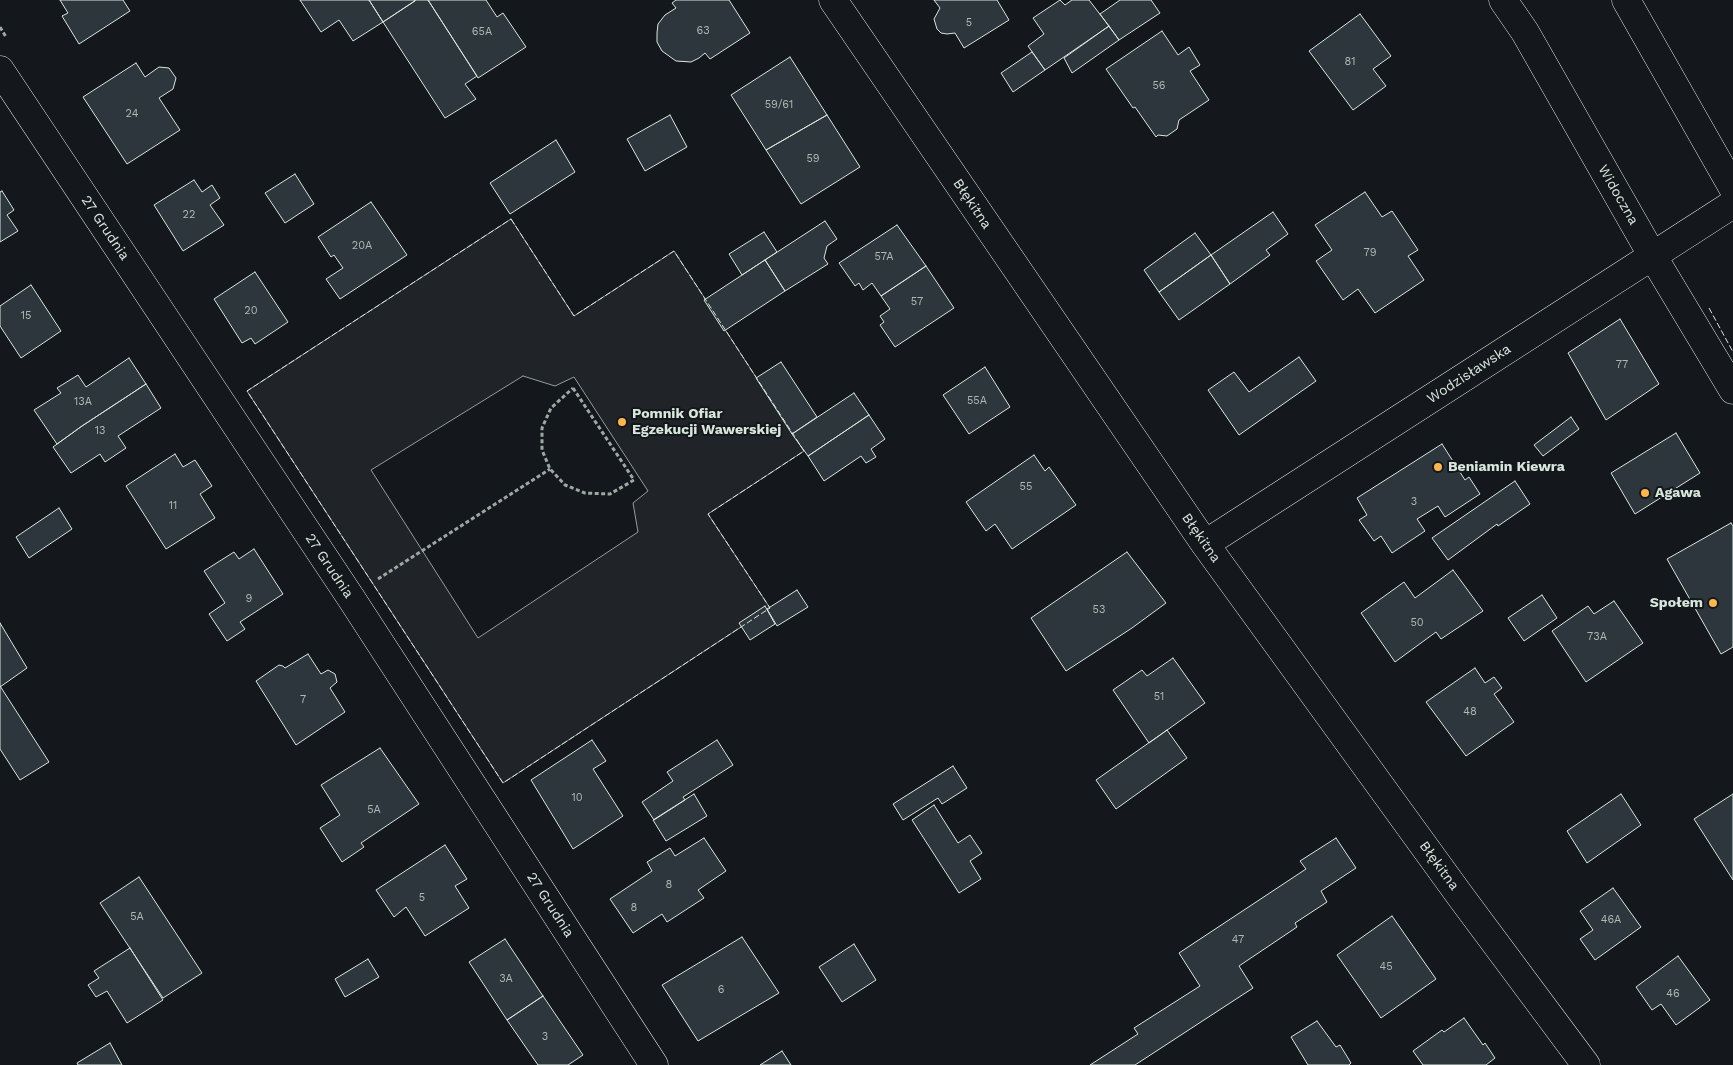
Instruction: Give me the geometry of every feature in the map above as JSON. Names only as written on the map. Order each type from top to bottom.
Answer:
[{"type":"street","name":"Błękitna","points":[[833,0],[1205,544],[1461,897],[1586,1065]]},
{"type":"street","name":"Widoczna","points":[[1503,0],[1525,32],[1652,255],[1733,390]]},
{"type":"street","points":[[1626,0],[1733,188]]},
{"type":"street","name":"27 Grudnia","points":[[0,70],[351,598],[654,1065]]},
{"type":"street","name":"Wodzisławska","points":[[1205,544],[1733,204]]},
{"type":"path","points":[[573,388],[634,480],[610,494],[585,493],[565,485],[550,469],[542,450],[542,428],[551,408],[573,388]]},
{"type":"path","points":[[372,583],[550,469]]},
{"type":"shaded area","points":[[511,219],[574,316],[674,251],[804,451],[708,514],[770,608],[503,783],[247,391]],"holes":[[[523,376],[555,386],[574,377],[648,491],[633,503],[638,532],[478,638],[371,470]]]},
{"type":"building","points":[[60,0],[123,0],[130,11],[79,44],[62,16],[68,13]]},
{"type":"building","points":[[300,0],[369,0],[383,22],[353,41],[339,20],[321,32]]},
{"type":"building","points":[[369,0],[415,0],[415,1],[383,22]]},
{"type":"building","points":[[416,0],[428,0],[477,76],[465,84],[476,99],[445,118],[383,22]]},
{"type":"building","points":[[428,0],[486,0],[497,17],[503,13],[526,47],[478,78]]},
{"type":"building","points":[[676,0],[729,0],[750,33],[710,59],[705,53],[691,62],[676,61],[662,51],[657,42],[657,33],[658,24],[665,15],[676,8],[672,3]]},
{"type":"building","points":[[934,0],[997,0],[1009,20],[964,48],[955,33],[941,33],[937,29],[934,19],[940,8]]},
{"type":"building","points":[[1060,0],[1065,5],[1072,0],[1089,0],[1109,26],[1045,70],[1028,46],[1044,34],[1033,18]]},
{"type":"building","points":[[1120,0],[1151,0],[1160,13],[1119,40],[1100,14]]},
{"type":"building","points":[[1360,14],[1391,56],[1373,69],[1386,86],[1353,110],[1309,51]]},
{"type":"building","points":[[1109,26],[1119,40],[1072,73],[1064,58]]},
{"type":"building","points":[[1162,31],[1178,55],[1189,47],[1200,65],[1190,71],[1209,100],[1179,120],[1177,129],[1167,136],[1158,135],[1156,137],[1106,69]]},
{"type":"building","points":[[1032,52],[1045,70],[1013,92],[1001,73]]},
{"type":"building","points":[[790,57],[827,115],[766,150],[731,95]]},
{"type":"building","points":[[136,63],[145,77],[159,67],[169,68],[176,78],[173,89],[159,98],[180,130],[127,164],[83,97]]},
{"type":"building","points":[[670,115],[687,147],[645,171],[627,139]]},
{"type":"building","points":[[827,115],[860,167],[801,204],[766,150]]},
{"type":"building","points":[[556,140],[575,172],[510,214],[490,183]]},
{"type":"building","points":[[295,174],[314,204],[285,223],[265,193]]},
{"type":"building","points":[[194,180],[202,192],[212,185],[220,198],[210,205],[224,225],[183,251],[154,205]]},
{"type":"building","points":[[2,191],[14,210],[7,215],[18,231],[0,242],[0,192]]},
{"type":"building","points":[[1365,192],[1382,217],[1392,211],[1418,250],[1408,256],[1424,280],[1375,313],[1358,289],[1343,300],[1316,261],[1332,250],[1315,225]]},
{"type":"building","points":[[371,202],[407,255],[340,299],[326,279],[343,268],[334,255],[331,257],[318,237]]},
{"type":"building","points":[[1273,212],[1288,234],[1266,250],[1270,255],[1230,284],[1211,255]]},
{"type":"building","points":[[825,221],[837,239],[827,246],[824,258],[828,264],[785,291],[765,260]]},
{"type":"building","points":[[897,225],[926,266],[881,296],[872,283],[863,290],[859,283],[855,286],[839,263]]},
{"type":"building","points":[[764,232],[777,252],[742,275],[729,254]]},
{"type":"building","points":[[1195,233],[1211,255],[1159,292],[1144,270]]},
{"type":"building","points":[[1211,255],[1230,284],[1179,320],[1159,292]]},
{"type":"building","points":[[765,260],[785,291],[724,331],[704,300]]},
{"type":"building","points":[[926,266],[954,308],[895,347],[880,325],[884,322],[880,316],[890,309],[881,296]]},
{"type":"building","points":[[255,272],[288,322],[255,344],[251,338],[242,343],[214,299]]},
{"type":"building","points":[[31,285],[61,331],[21,358],[0,326],[0,306]]},
{"type":"building","points":[[1620,319],[1659,384],[1606,420],[1568,353]]},
{"type":"building","points":[[1299,357],[1316,381],[1239,435],[1208,390],[1234,372],[1249,392]]},
{"type":"building","points":[[129,358],[146,384],[57,444],[34,410],[61,393],[57,388],[78,375],[86,387]]},
{"type":"building","points":[[781,362],[817,417],[792,434],[756,378]]},
{"type":"building","points":[[985,367],[1010,407],[969,434],[943,395]]},
{"type":"building","points":[[146,384],[161,408],[118,436],[126,448],[105,462],[100,454],[71,473],[53,447]]},
{"type":"building","points":[[854,393],[869,415],[808,456],[792,434]]},
{"type":"building","points":[[869,415],[885,439],[871,449],[876,457],[866,463],[861,456],[824,481],[808,456]]},
{"type":"building","points":[[1571,417],[1579,429],[1543,456],[1534,445]]},
{"type":"building","name":"Agawa","points":[[1676,433],[1700,473],[1635,514],[1611,473]]},
{"type":"building","points":[[1442,444],[1465,480],[1469,477],[1480,494],[1445,517],[1438,506],[1417,519],[1425,531],[1392,553],[1381,536],[1374,541],[1359,520],[1367,515],[1357,498]]},
{"type":"building","points":[[175,454],[183,467],[195,460],[212,486],[200,494],[215,518],[166,549],[126,486]]},
{"type":"building","points":[[1034,455],[1045,471],[1049,467],[1076,505],[1012,549],[995,524],[986,531],[966,502]]},
{"type":"building","points":[[1515,481],[1530,504],[1498,526],[1497,524],[1448,560],[1432,538]]},
{"type":"building","points":[[59,508],[72,529],[29,558],[16,537]]},
{"type":"building","name":"Społem","points":[[1731,523],[1733,526],[1733,647],[1721,654],[1667,559]]},
{"type":"building","points":[[254,549],[283,594],[240,622],[245,629],[227,641],[209,614],[225,603],[204,571],[234,552],[239,559]]},
{"type":"building","points":[[1127,552],[1166,603],[1132,628],[1066,671],[1031,618]]},
{"type":"building","points":[[1453,570],[1483,611],[1441,639],[1436,632],[1395,662],[1361,613],[1404,582],[1415,598]]},
{"type":"building","points":[[797,590],[808,607],[777,626],[767,609]]},
{"type":"building","points":[[1542,595],[1557,618],[1524,641],[1508,618]]},
{"type":"building","points":[[1614,601],[1643,643],[1586,682],[1552,631],[1588,606],[1594,614]]},
{"type":"building","points":[[765,606],[775,624],[750,640],[739,623]]},
{"type":"building","points":[[0,623],[27,668],[0,687]]},
{"type":"building","points":[[308,654],[321,674],[328,670],[335,674],[337,682],[330,688],[345,712],[296,745],[256,681],[279,665],[285,668]]},
{"type":"building","points":[[1173,658],[1205,703],[1149,743],[1113,690],[1142,670],[1147,676]]},
{"type":"building","points":[[1475,668],[1485,683],[1494,677],[1502,688],[1494,694],[1514,722],[1466,756],[1426,702]]},
{"type":"building","points":[[0,686],[49,762],[20,780],[0,749]]},
{"type":"building","points":[[1167,730],[1187,758],[1116,809],[1096,780]]},
{"type":"building","points":[[592,740],[606,761],[593,769],[623,816],[573,849],[531,780]]},
{"type":"building","points":[[717,740],[733,765],[683,797],[685,800],[654,820],[642,802],[673,781],[667,772]]},
{"type":"building","points":[[380,748],[419,804],[361,843],[364,847],[342,862],[320,828],[340,815],[321,785]]},
{"type":"building","points":[[953,766],[967,788],[942,804],[938,798],[903,820],[893,804]]},
{"type":"building","points":[[694,794],[707,816],[666,841],[653,820]]},
{"type":"building","points":[[1621,794],[1641,825],[1587,863],[1567,831]]},
{"type":"building","points":[[1733,794],[1733,880],[1694,819]]},
{"type":"building","points":[[934,805],[958,843],[970,835],[982,853],[970,861],[981,879],[959,893],[912,820]]},
{"type":"building","points":[[704,838],[726,871],[698,890],[704,898],[667,922],[662,914],[633,933],[610,899],[652,871],[647,862],[670,848],[675,856]]},
{"type":"building","points":[[1336,838],[1356,868],[1321,891],[1327,902],[1295,923],[1297,927],[1239,966],[1253,988],[1135,1065],[1090,1065],[1138,1034],[1134,1028],[1200,986],[1179,953],[1306,869],[1300,861]]},
{"type":"building","points":[[445,845],[467,879],[455,886],[469,908],[425,936],[406,907],[394,917],[376,890]]},
{"type":"building","points":[[139,877],[202,973],[163,998],[100,903]]},
{"type":"building","points":[[1613,888],[1641,927],[1595,960],[1580,939],[1593,930],[1580,911]]},
{"type":"building","points":[[1392,916],[1436,979],[1381,1018],[1337,955]]},
{"type":"building","points":[[742,937],[779,993],[698,1041],[662,985]]},
{"type":"building","points":[[505,939],[543,996],[507,1020],[469,962]]},
{"type":"building","points":[[854,944],[876,980],[842,1002],[819,967]]},
{"type":"building","points":[[130,948],[163,1000],[127,1023],[107,991],[96,997],[88,985],[99,978],[94,971]]},
{"type":"building","points":[[1678,956],[1710,1000],[1676,1025],[1661,1004],[1652,1010],[1636,987]]},
{"type":"building","points":[[368,959],[379,977],[345,997],[335,979]]},
{"type":"building","points":[[543,996],[583,1055],[568,1065],[538,1065],[507,1020]]},
{"type":"building","points":[[1464,1018],[1483,1045],[1485,1043],[1495,1058],[1486,1065],[1423,1065],[1413,1051],[1442,1030],[1444,1032]]},
{"type":"building","points":[[1317,1021],[1336,1047],[1340,1045],[1351,1063],[1349,1065],[1308,1065],[1291,1037]]},
{"type":"building","points":[[110,1043],[122,1065],[78,1065],[77,1063]]},
{"type":"building","points":[[782,1051],[791,1065],[760,1065]]},
{"type":"fence","points":[[511,219],[574,316],[674,251],[804,451],[708,514],[770,608],[503,783],[247,391],[511,219]]},
{"type":"fence","points":[[1709,308],[1733,352]]},
{"type":"place","name":"Pomnik Ofiar Egzekucji Wawerskiej","points":[[622,422]]},
{"type":"place","name":"Beniamin Kiewra","points":[[1438,467]]},
{"type":"place","name":"Agawa","points":[[1645,493]]},
{"type":"place","name":"Społem","points":[[1713,603]]}]
